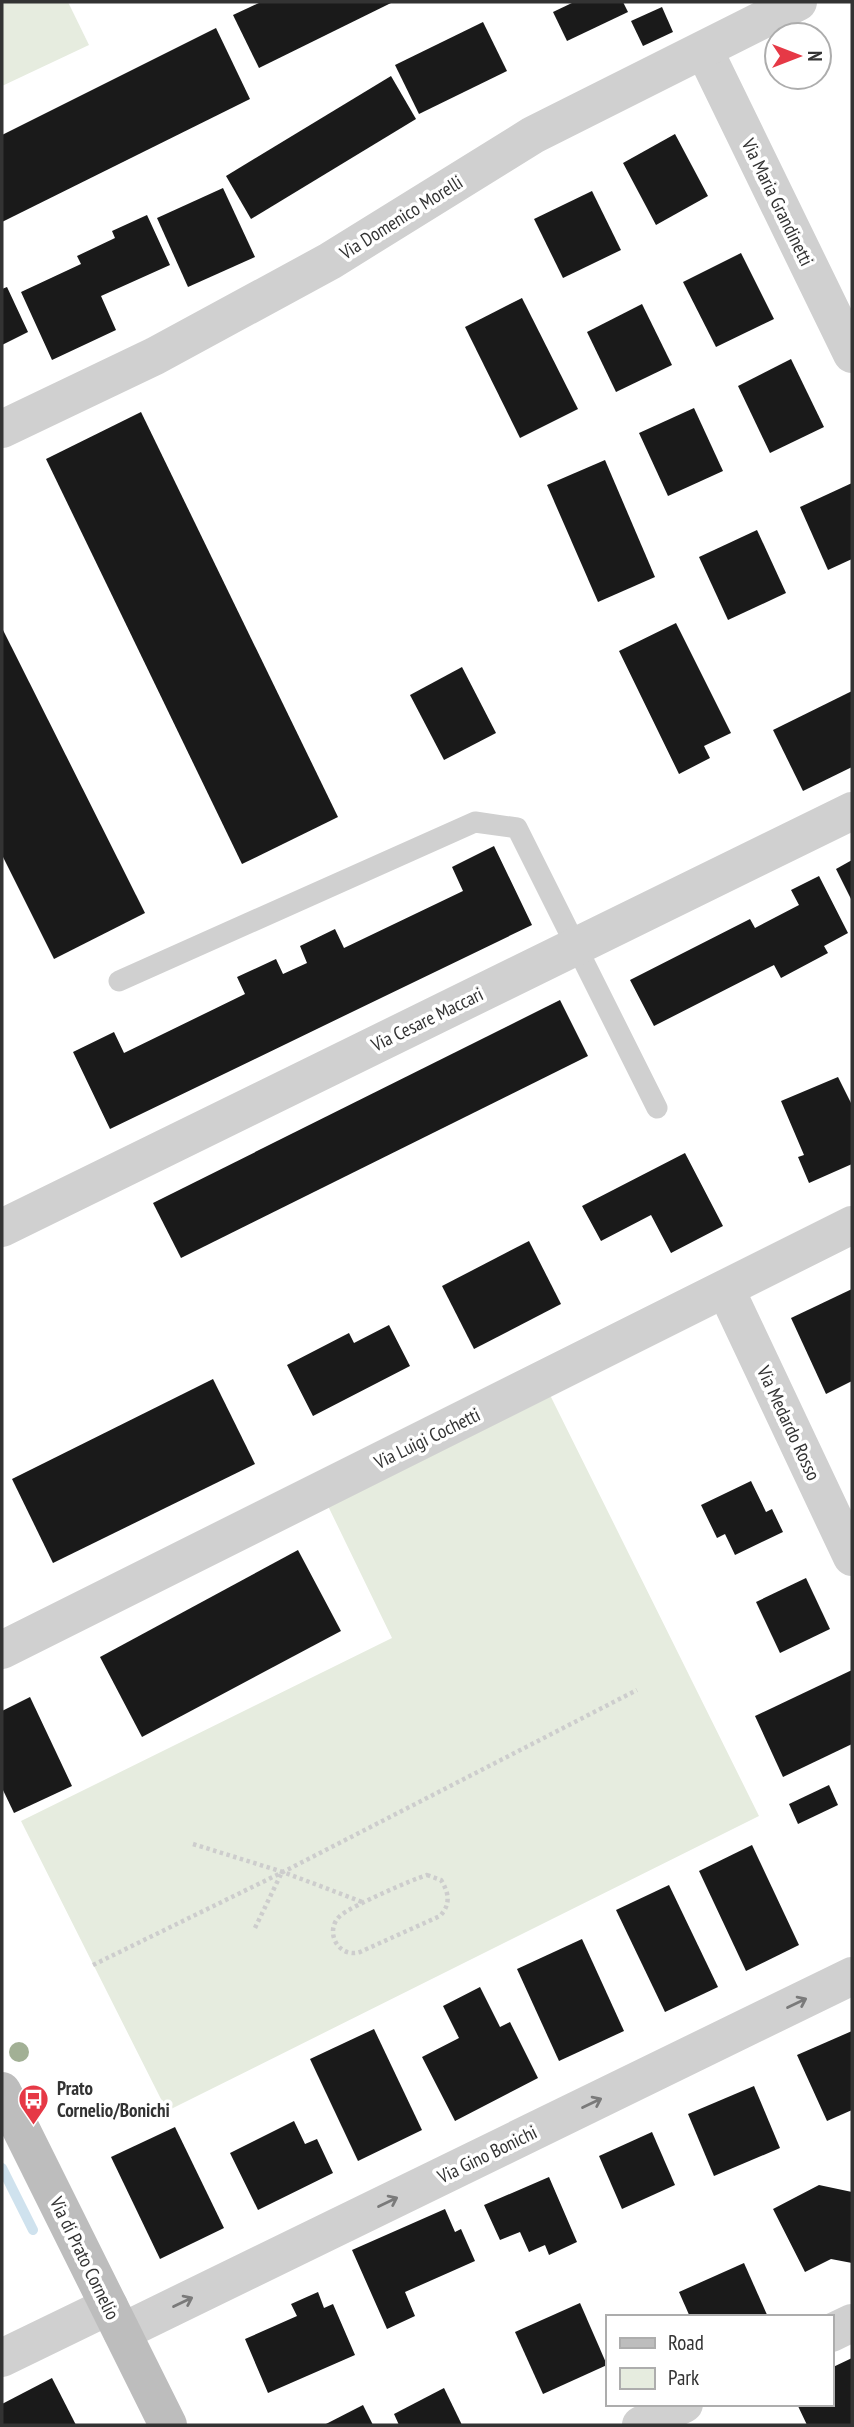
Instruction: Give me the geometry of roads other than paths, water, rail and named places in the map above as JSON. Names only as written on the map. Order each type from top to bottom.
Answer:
[{"type":"street","name":"Via Domenico Morelli","points":[[2,429],[155,356],[318,268],[533,135],[798,2]]},
{"type":"street","name":"Via Maria Grandinetti","points":[[704,50],[852,354]]},
{"type":"street","name":"Via Cesare Maccari","points":[[2,1228],[852,811]]},
{"type":"street","name":"Via Luigi Cochetti","points":[[2,1650],[852,1225]]},
{"type":"street","name":"Via Medardo Rosso","points":[[726,1290],[852,1557]]},
{"type":"street","name":"Via Gino Bonichi","points":[[2,2358],[115,2319],[852,1976]]},
{"type":"street","name":"Via di Prato Cornelio","points":[[2,2091],[167,2425]]},
{"type":"street","points":[[833,2332],[852,2323]]},
{"type":"street","points":[[641,2425],[680,2406]]},
{"type":"lane","points":[[119,981],[475,822],[517,828],[657,1108]]},
{"type":"waterway","points":[[2,2168],[33,2230]]},
{"type":"place","name":"Prato Cornelio/Bonichi","points":[[34,2126]]}]
